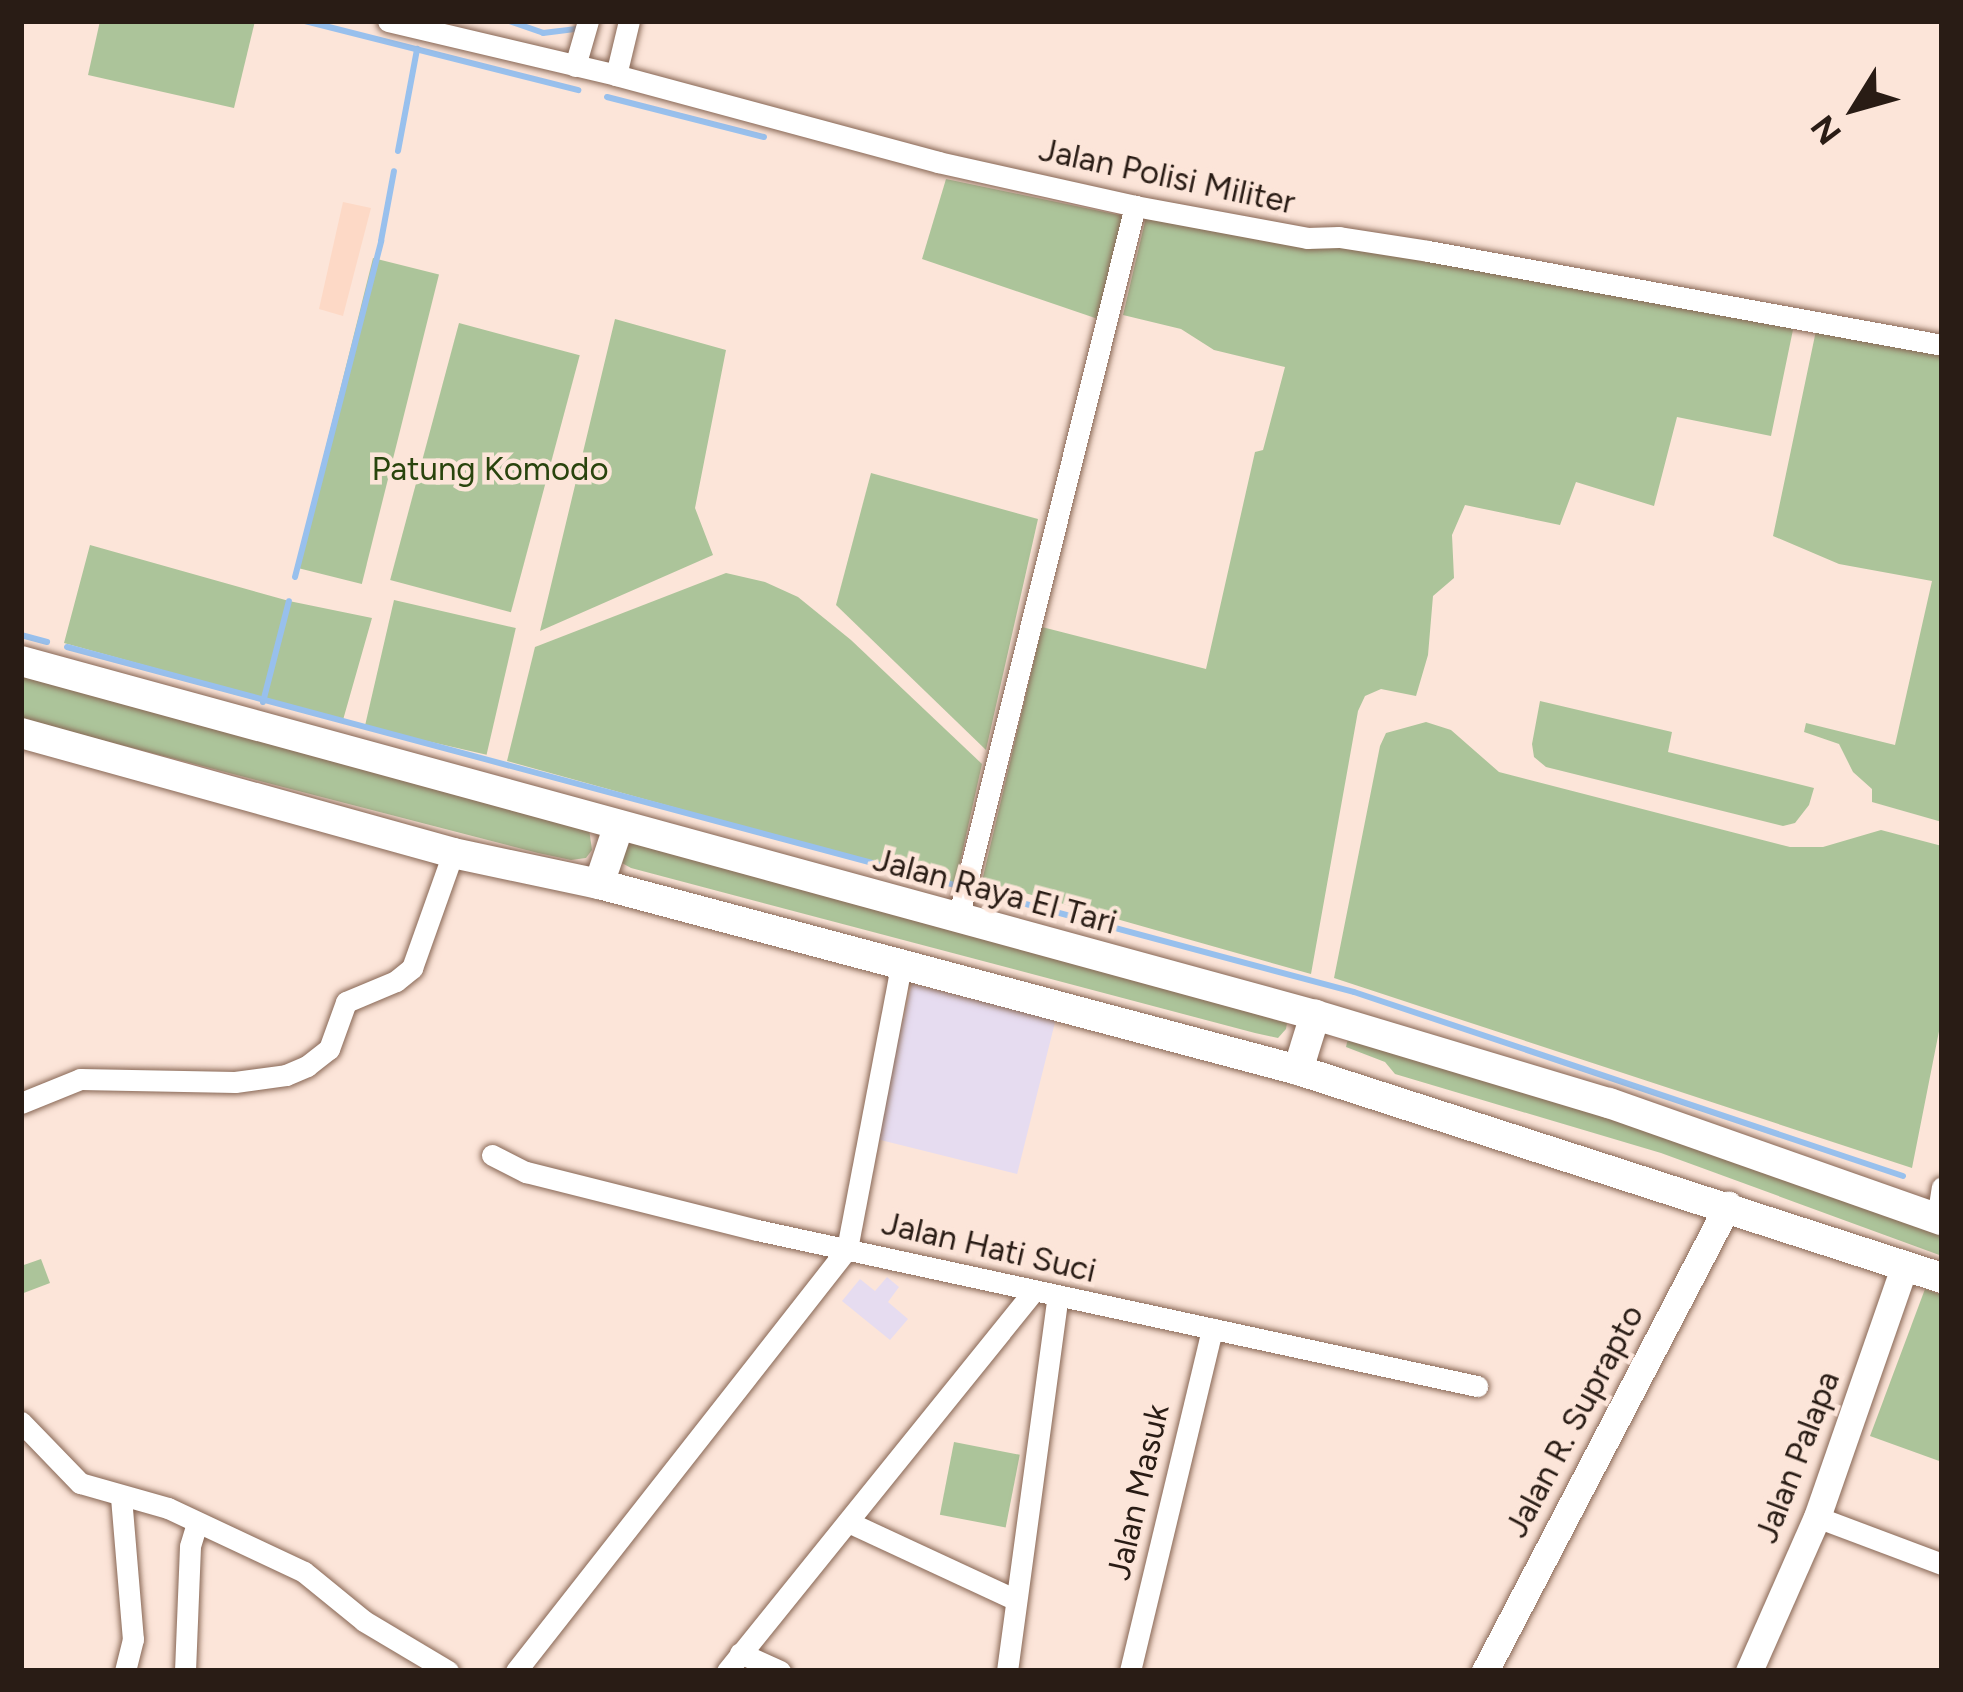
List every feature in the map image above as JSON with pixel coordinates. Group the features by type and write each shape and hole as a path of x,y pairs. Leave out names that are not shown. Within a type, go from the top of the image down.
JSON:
{"main road":[{"name":"Jalan Raya El Tari","path":"21,661 618,828 963,901 1609,1103 1940,1219"},
{"path":"21,733 453,853 598,884 1298,1070 1728,1205 1942,1278"},
{"path":"598,884 618,828"},
{"path":"1298,1070 1316,1015"}],"street":[{"name":"Jalan Polisi Militer","path":"388,21 616,75 863,143 1135,206 1307,238 1339,237 1428,251 1942,345"},
{"path":"575,66 587,21"},
{"path":"616,75 629,21"},
{"path":"963,901 1135,206"},
{"path":"21,1103 80,1078 225,1082 286,1075 308,1066 329,1049 346,1002 396,981 412,968 453,853"},
{"path":"516,1671 847,1249 902,966"},
{"name":"Jalan Hati Suci","path":"492,1155 526,1172 847,1249 1477,1386"},
{"path":"1940,1219 1942,1187"},
{"name":"Jalan R. Suprapto","path":"1485,1671 1728,1205"},
{"name":"Jalan Palapa","path":"1749,1671 1816,1517 1905,1264"},
{"path":"780,1671 733,1662 1033,1292"},
{"path":"1007,1671 1058,1296"},
{"name":"Jalan Masuk","path":"1130,1671 1212,1329"},
{"path":"21,1422 80,1483 167,1508 304,1573 364,1621 448,1671"},
{"path":"121,1497 133,1639 125,1671"},
{"path":"1816,1517 1942,1564"},
{"path":"848,1522 1016,1600"},
{"path":"184,1671 190,1546 197,1523"}],"shaded area":[{"path":"343,202 371,208 343,316 319,309"},
{"path":"912,984 1056,1020 1017,1174 874,1138"},
{"path":"887,1277 899,1287 888,1302 908,1319 890,1340 842,1301 860,1279 875,1291"}],"green space":[{"path":"100,21 255,21 234,108 88,75"},
{"path":"946,179 1124,216 1098,319 922,259"},
{"path":"1147,213 1795,320 1771,436 1677,417 1654,506 1576,482 1560,525 1465,505 1452,535 1454,578 1433,596 1428,655 1416,696 1381,689 1365,696 1358,711 1311,974 982,881 1042,627 1206,669 1255,452 1263,450 1285,367 1214,350 1181,329 1123,315"},
{"path":"373,258 439,274 362,584 296,568"},
{"path":"615,319 726,350 695,508 713,555 540,631"},
{"path":"1818,321 1942,345 1942,822 1872,802 1872,789 1853,772 1839,744 1804,732 1806,723 1895,745 1932,581 1839,564 1773,536"},
{"name":"Patung Komodo","path":"459,323 580,355 511,612 390,580"},
{"path":"871,473 1038,519 986,750 836,605"},
{"path":"90,545 289,601 372,618 343,720 64,643"},
{"path":"726,573 765,582 798,597 851,640 982,764 955,885 507,761 535,647"},
{"path":"394,600 516,628 487,755 365,727"},
{"path":"21,668 589,829 592,850 586,858 571,860 538,853 21,719"},
{"path":"1540,701 1672,732 1668,752 1814,788 1809,805 1795,823 1783,826 1546,767 1534,757 1532,744"},
{"path":"1426,722 1451,730 1499,772 1790,847 1823,847 1881,830 1942,846 1942,1016 1912,1168 1334,978 1380,746 1386,733"},
{"path":"630,836 1287,1023 1286,1029 1278,1038 1255,1033 631,868 622,863"},
{"path":"1349,1034 1942,1226 1942,1256 1661,1153 1395,1074 1385,1062 1346,1047"},
{"path":"41,1259 50,1283 21,1294 21,1266"},
{"path":"1925,1289 1942,1295 1942,1462 1870,1436"},
{"path":"954,1442 1020,1455 1006,1527 940,1515"}],"waterway":[{"path":"305,21 578,90"},
{"path":"509,21 543,33 577,29"},
{"path":"398,151 417,49"},
{"path":"607,97 764,137"},
{"path":"295,577 381,241 394,171"},
{"path":"263,702 289,601"},
{"path":"21,635 47,642"},
{"path":"67,647 1354,992 1903,1176"}]}
